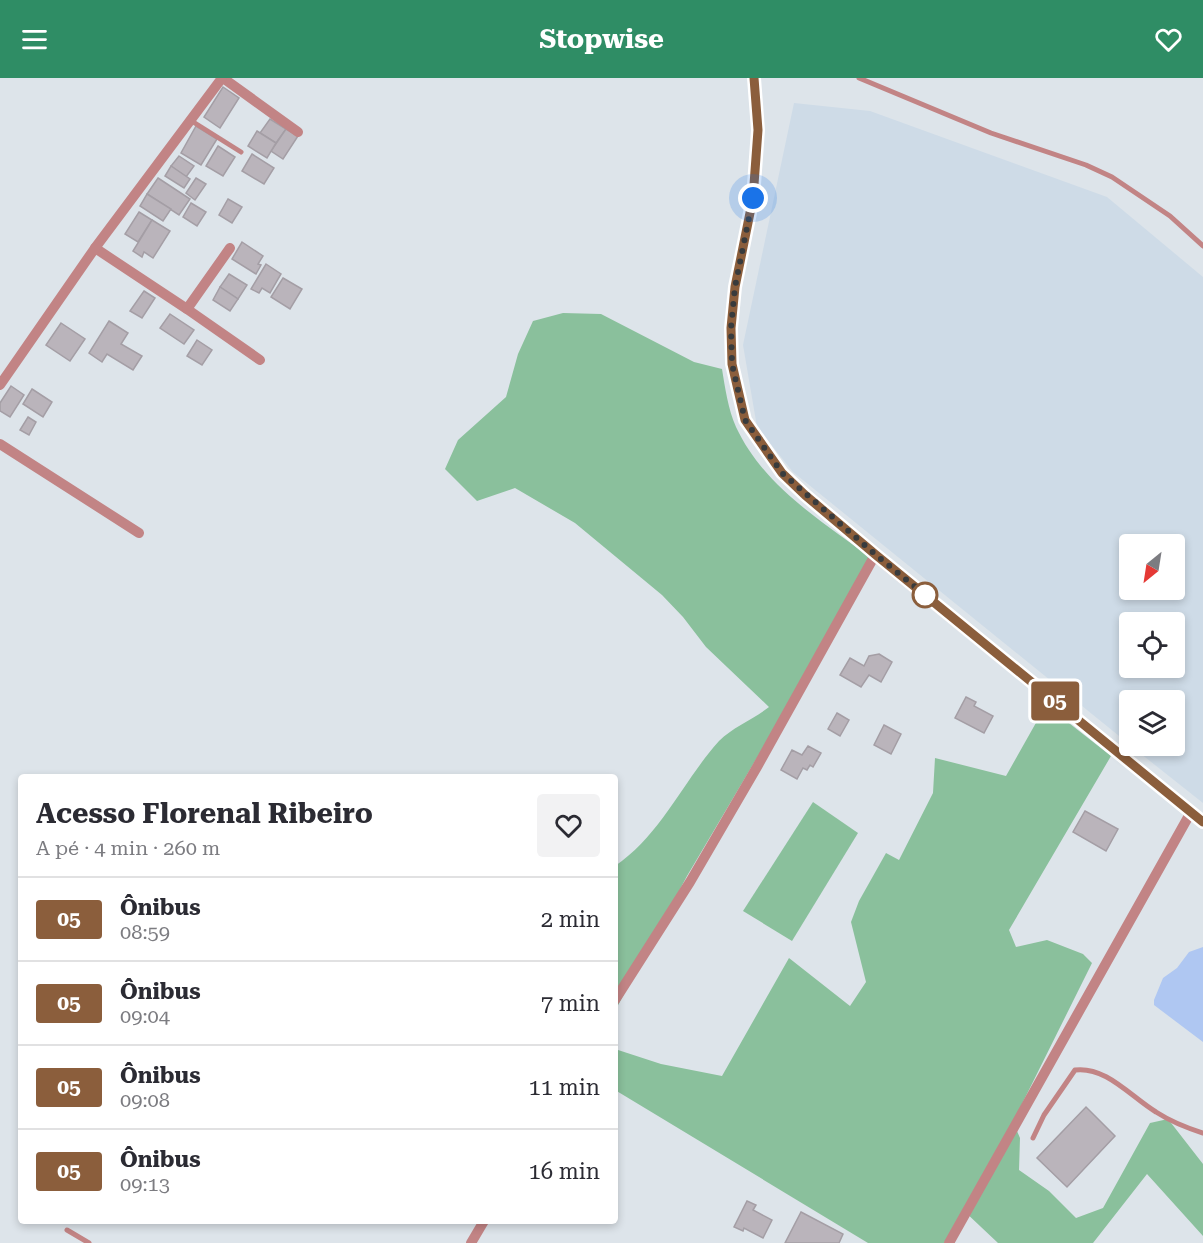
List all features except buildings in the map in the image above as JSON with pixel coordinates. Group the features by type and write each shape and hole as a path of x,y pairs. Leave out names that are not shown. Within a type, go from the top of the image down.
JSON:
{"street":[{"path":"0,385 95,248 222,78 298,132"},
{"path":"754,78 758,130 753,198 735,287 731,328 732,364 745,420 782,473 876,555 1203,822"},
{"path":"95,248 260,360"},
{"path":"187,309 230,248"},
{"path":"0,444 139,533"},
{"path":"618,995 690,882 758,767 876,555"},
{"path":"949,1243 1191,812"},
{"path":"471,1243 482,1224"}],"lane":[{"path":"859,78 991,133 1086,165 1112,177 1170,216 1203,246"},
{"path":"190,120 241,152"},
{"path":"1033,1138 1044,1115 1075,1070 1083,1069 1095,1071 1156,1112 1203,1133"},
{"path":"67,1230 89,1243"}],"shaded area":[{"path":"794,103 870,111 1107,197 1203,277 1203,803 1144,756 1185,756 1185,690 1119,690 1119,736 793,472 757,427 743,345"}],"green space":[{"path":"563,313 601,314 694,362 722,369 736,427 762,468 796,502 874,560 687,876 618,1005 618,864 646,839 719,741 769,707 706,647 683,617 662,595 575,523 515,488 477,501 445,469 458,440 506,397 518,354 533,321"},
{"path":"1046,705 1111,756 1009,930 1016,947 1047,940 1083,954 1092,963 1013,1122 1020,1138 1019,1170 1049,1191 1076,1218 1103,1208 1150,1123 1168,1119 1203,1164 1203,1236 1147,1174 1093,1243 998,1243 963,1210 944,1243 868,1243 618,1092 618,1050 661,1064 722,1076 789,958 850,1006 866,982 851,922 859,901 886,853 899,860 933,793 935,758 1006,776"},
{"path":"813,802 858,833 792,941 743,911"}],"water":[{"path":"1203,947 1203,1042 1154,1005 1154,1000 1163,978 1177,968 1189,952"}],"bus line":[{"name":"05","path":"754,78 758,130 753,198 735,287 731,328 732,364 745,420 782,473 805,495 1203,822"}],"route":[{"path":"753,198 735,287 731,328 732,364 745,420 782,473 805,495 925,595"}]}
